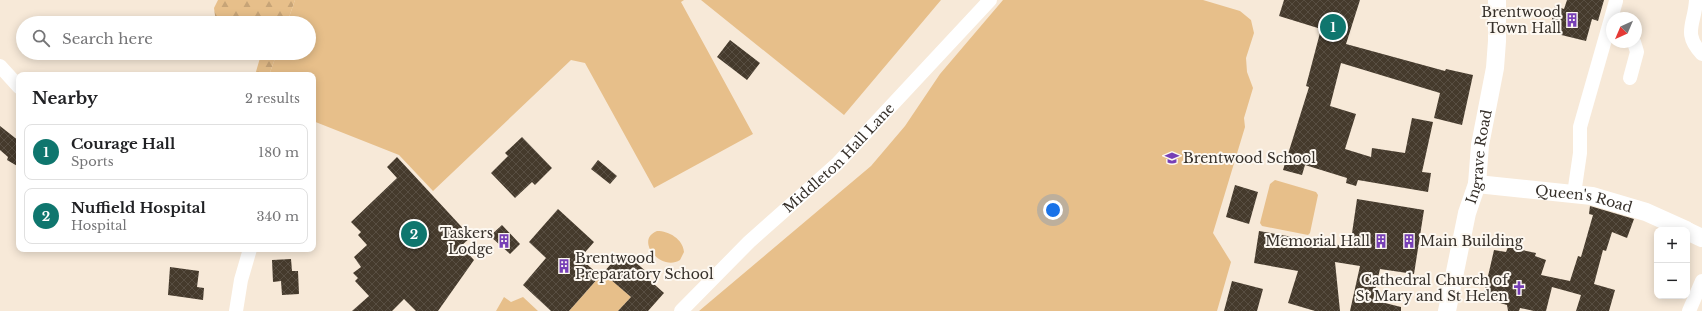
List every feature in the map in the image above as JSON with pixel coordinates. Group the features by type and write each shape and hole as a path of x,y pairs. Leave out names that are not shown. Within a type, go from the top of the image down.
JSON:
{"main road":[{"name":"Ingrave Road","path":"1447,311 1467,213 1477,184 1480,145 1495,68 1497,41 1497,0"},
{"name":"Queen's Road","path":"1477,184 1537,192 1574,194 1604,199 1636,208 1680,227"},
{"name":"Queen's Road","path":"1690,232 1702,238"}],"street":[{"name":"Middleton Hall Lane","path":"681,311 749,242 837,164 990,0"},
{"path":"1696,0 1696,9 1690,30 1691,40 1702,54"},
{"path":"1614,12 1616,1"},
{"path":"1574,194 1580,153 1580,127 1606,42"},
{"path":"1630,78 1637,52 1636,48"},
{"path":"0,66 16,84"},
{"path":"236,311 241,280 249,252"},
{"path":"1689,311 1702,281"}],"green space":[{"path":"218,0 295,0 289,16 215,16 214,8"},
{"path":"295,0 684,0 681,2 753,134 654,188 585,63 571,60 433,191 399,155 316,122 316,72 270,72 274,60 316,60 316,16 289,16"},
{"path":"701,0 941,0 844,115"},
{"name":"Brentwood School","path":"1003,0 1203,0 1240,11 1251,20 1254,33 1246,58 1247,72 1253,88 1244,118 1245,127 1213,233 1231,262 1217,311 699,311 871,166 905,126 940,74"},
{"path":"259,60 274,60 270,72 256,72"},
{"path":"1275,180 1316,192 1318,195 1310,233 1308,235 1262,226 1260,223 1270,184"},
{"path":"657,231 671,234 681,243 684,252 680,260 673,263 665,262 653,253 649,247 648,241 651,235"},
{"path":"603,273 631,297 618,311 569,311"},
{"path":"504,297 511,302 523,297 538,311 496,311"}],"building":[{"path":"1284,0 1360,0 1346,44 1445,71 1446,69 1473,75 1462,125 1434,118 1440,93 1341,63 1330,106 1356,114 1345,149 1371,157 1372,148 1405,153 1412,118 1433,122 1422,172 1431,173 1428,192 1358,180 1356,186 1346,183 1347,178 1305,165 1302,175 1283,170 1309,87 1306,86 1321,29 1279,16"},
{"name":"Brentwood Town Hall","path":"1567,0 1604,0 1598,21 1592,19 1586,41 1549,32 1555,6 1564,9"},
{"path":"730,40 760,63 747,80 717,57"},
{"path":"0,126 16,139 16,165 7,160 8,157 0,150"},
{"path":"522,137 552,168 535,185 532,182 515,198 491,173 508,156 505,153"},
{"path":"397,157 471,237 461,246 474,260 438,311 416,311 404,299 392,311 352,311 369,296 355,281 358,278 353,273 361,267 354,257 367,245 358,235 361,232 351,222 397,178 387,167"},
{"path":"598,160 617,176 610,184 591,169"},
{"path":"1235,185 1258,192 1249,224 1226,217"},
{"path":"1357,199 1424,210 1414,274 1380,269 1373,300 1401,307 1401,311 1350,311 1360,266 1335,262 1340,311 1315,311 1288,303 1298,271 1254,263 1259,231 1350,247"},
{"path":"1590,206 1634,219 1627,238 1612,232 1606,251 1603,250 1594,284 1615,290 1609,311 1576,311 1581,295 1552,287 1546,311 1534,311 1520,308 1519,311 1508,311 1507,305 1483,298 1494,250 1506,252 1508,247 1536,253 1535,256 1546,260 1541,275 1570,281 1578,256 1581,257 1593,215 1589,214"},
{"name":"Brentwood Preparatory School","path":"558,209 594,242 580,258 600,276 569,311 551,311 523,285 546,258 529,242"},
{"name":"Taskers Lodge","path":"502,225 520,244 510,254 490,236"},
{"path":"626,254 649,274 646,277 664,293 648,311 618,311 631,297 603,273 618,256"},
{"path":"291,259 292,271 298,271 299,294 282,295 281,281 273,282 272,260"},
{"path":"170,267 199,271 197,287 204,288 203,300 168,295"},
{"path":"1232,281 1263,289 1257,311 1224,311"}],"place":[{"name":"Brentwood Town Hall","path":"1572,20"},
{"name":"Courage Hall","path":"1333,27"},
{"name":"Brentwood School","path":"1172,158"},
{"name":"Nuffield Hospital","path":"414,234"},
{"name":"Taskers Lodge","path":"504,241"},
{"name":"Memorial Hall","path":"1381,241"},
{"name":"Main Building","path":"1409,241"},
{"name":"Brentwood Preparatory School","path":"564,266"},
{"name":"Cathedral Church of St Mary and St Helen","path":"1519,288"}]}
